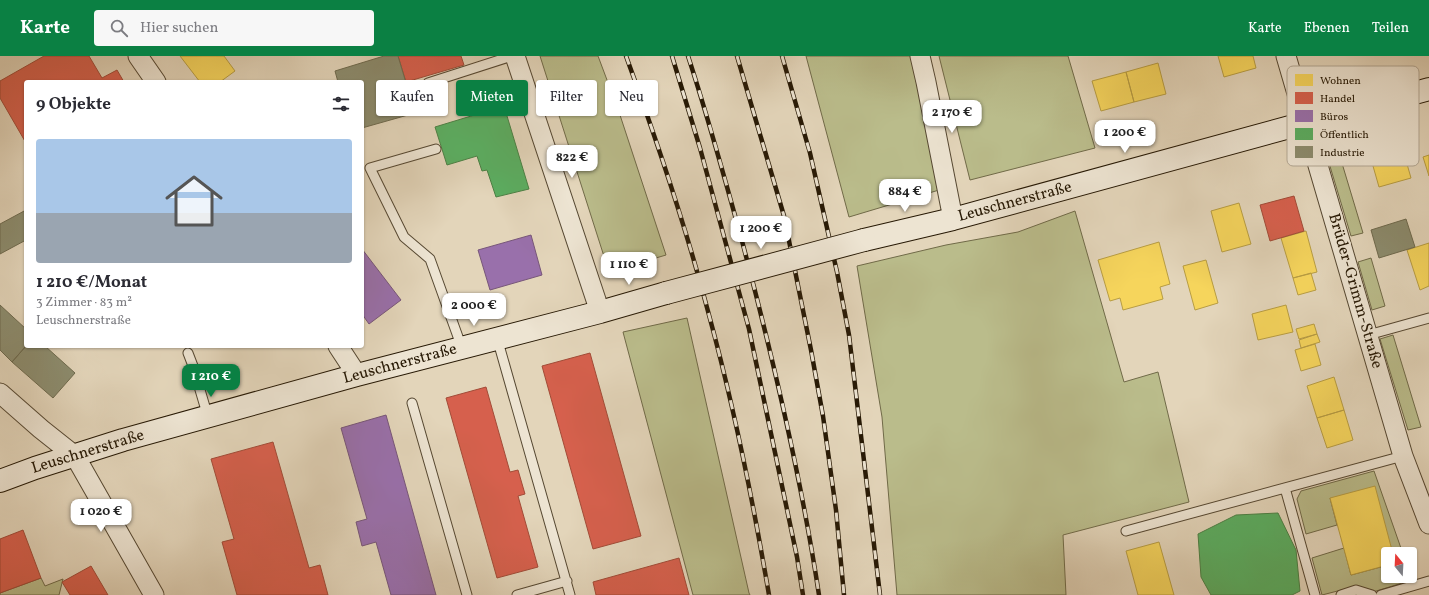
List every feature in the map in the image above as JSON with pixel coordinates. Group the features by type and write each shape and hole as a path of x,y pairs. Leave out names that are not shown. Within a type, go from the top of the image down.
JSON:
{"main road":[{"name":"Leuschnerstraße","path":"1419,92 1429,89"},
{"name":"Leuschnerstraße","path":"0,481 35,468 123,440 357,375 600,312 864,240 953,218 1287,127"}],"street":[{"path":"138,56 155,80"},
{"path":"513,56 600,312"},
{"path":"920,56 953,218"},
{"name":"Brüder-Grimm-Straße","path":"1286,56 1289,66"},
{"name":"Brüder-Grimm-Straße","path":"1319,166 1403,456 1429,524"},
{"path":"339,348 357,375"},
{"path":"0,393 75,456 154,595"}],"lane":[{"path":"437,80 513,56"},
{"path":"436,150 366,166 404,237 430,259 462,348"},
{"path":"1368,335 1429,318"},
{"path":"497,338 570,595"},
{"path":"188,352 208,417"},
{"path":"412,403 467,595"},
{"path":"1126,530 1403,456"},
{"path":"1285,488 1315,595"},
{"path":"517,595 567,581"},
{"path":"1382,595 1429,581"},
{"path":"1341,595 1356,590 1372,595"}],"green space":[{"path":"540,56 598,56 607,80 605,80 605,116 620,116 666,255 609,272 559,116 597,116 597,80 548,80"},
{"path":"806,56 912,56 939,190 849,217"},
{"path":"939,56 1068,56 1095,148 970,180"},
{"path":"1330,166 1343,166 1363,233 1351,236"},
{"path":"1075,211 1124,382 1158,372 1189,502 1063,535 1066,595 897,595 882,417 857,266 946,245 1018,232"},
{"path":"1371,258 1385,306 1372,310 1358,262"},
{"path":"687,318 750,595 693,595 623,332"},
{"path":"1393,335 1421,427 1408,430 1380,339"},
{"path":"1374,471 1401,547 1385,547 1330,498 1337,525 1306,534 1297,499 1301,491"},
{"path":"1344,548 1351,575 1381,567 1381,583 1402,583 1373,592 1357,586 1322,595 1312,558"},
{"path":"41,578 45,586 63,579 59,595 0,595 0,593"}],"building: Wohnen":[{"path":"180,56 224,56 235,71 223,80 198,80"},
{"path":"1218,56 1253,56 1256,68 1224,77"},
{"path":"1158,63 1166,94 1134,102 1126,72"},
{"path":"1126,72 1134,102 1101,111 1092,81"},
{"path":"1429,155 1429,176 1423,157"},
{"path":"1373,166 1408,166 1411,178 1379,187"},
{"path":"1239,203 1251,244 1222,252 1211,211"},
{"path":"1306,231 1317,272 1293,278 1281,238"},
{"path":"1159,242 1170,284 1160,287 1163,299 1123,310 1120,298 1110,301 1098,260"},
{"path":"1429,243 1429,286 1420,290 1407,250"},
{"path":"1206,260 1218,303 1195,310 1183,266"},
{"path":"1311,273 1316,290 1298,295 1293,278"},
{"path":"1286,305 1293,332 1258,340 1252,314"},
{"path":"1314,324 1317,334 1299,339 1296,329"},
{"path":"1317,334 1320,342 1301,348 1299,340"},
{"path":"1315,344 1321,365 1301,371 1295,350"},
{"path":"1334,377 1344,410 1317,418 1307,386"},
{"path":"1344,410 1353,440 1327,448 1317,418"},
{"path":"1375,486 1391,547 1381,547 1381,567 1351,575 1330,498"},
{"path":"1159,542 1174,595 1138,595 1126,551"}],"building: Handel":[{"path":"44,56 89,56 102,78 117,70 123,80 24,80 24,140 0,98 0,81"},
{"path":"398,56 461,56 464,65 413,80 405,80"},
{"path":"1294,196 1304,231 1270,241 1260,205"},
{"path":"590,353 641,536 593,549 542,366"},
{"path":"486,387 510,472 518,470 525,494 518,496 538,567 497,578 446,398"},
{"path":"273,442 309,568 320,565 328,595 237,595 222,542 234,539 211,459"},
{"path":"23,530 41,578 0,593 0,539"},
{"path":"679,558 689,595 596,595 593,582"},
{"path":"91,566 108,595 70,595 62,582"}],"building: Büros":[{"path":"531,235 542,275 490,290 478,250"},
{"path":"364,252 401,300 369,324 364,317"},
{"path":"386,415 436,595 391,595 376,542 362,546 356,522 367,519 341,428"}],"building: Öffentlich":[{"path":"471,116 507,116 529,189 496,197 487,170 482,171 477,156 447,165 435,127"},
{"path":"1278,513 1296,550 1300,591 1292,595 1211,595 1201,577 1198,534 1236,515"}],"building: Industrie":[{"path":"384,56 398,56 405,80 376,80 376,116 404,116 364,127 364,80 337,80 335,71"},
{"path":"24,211 24,241 0,254 0,224"},
{"path":"1406,219 1415,247 1379,258 1371,230"},
{"path":"0,305 24,327 24,348 12,362 0,350"},
{"path":"24,348 47,348 75,373 53,398 12,362"}],"railway":[{"path":"626,56 649,120 691,249 709,315 727,384 769,595"},
{"path":"672,56 700,148 749,329 797,557 803,595"},
{"path":"688,56 723,171 765,329 804,506 819,595"},
{"path":"737,56 784,216 811,350 823,416 836,510 844,595"},
{"path":"782,56 810,153 837,272 849,335 880,595"}]}
